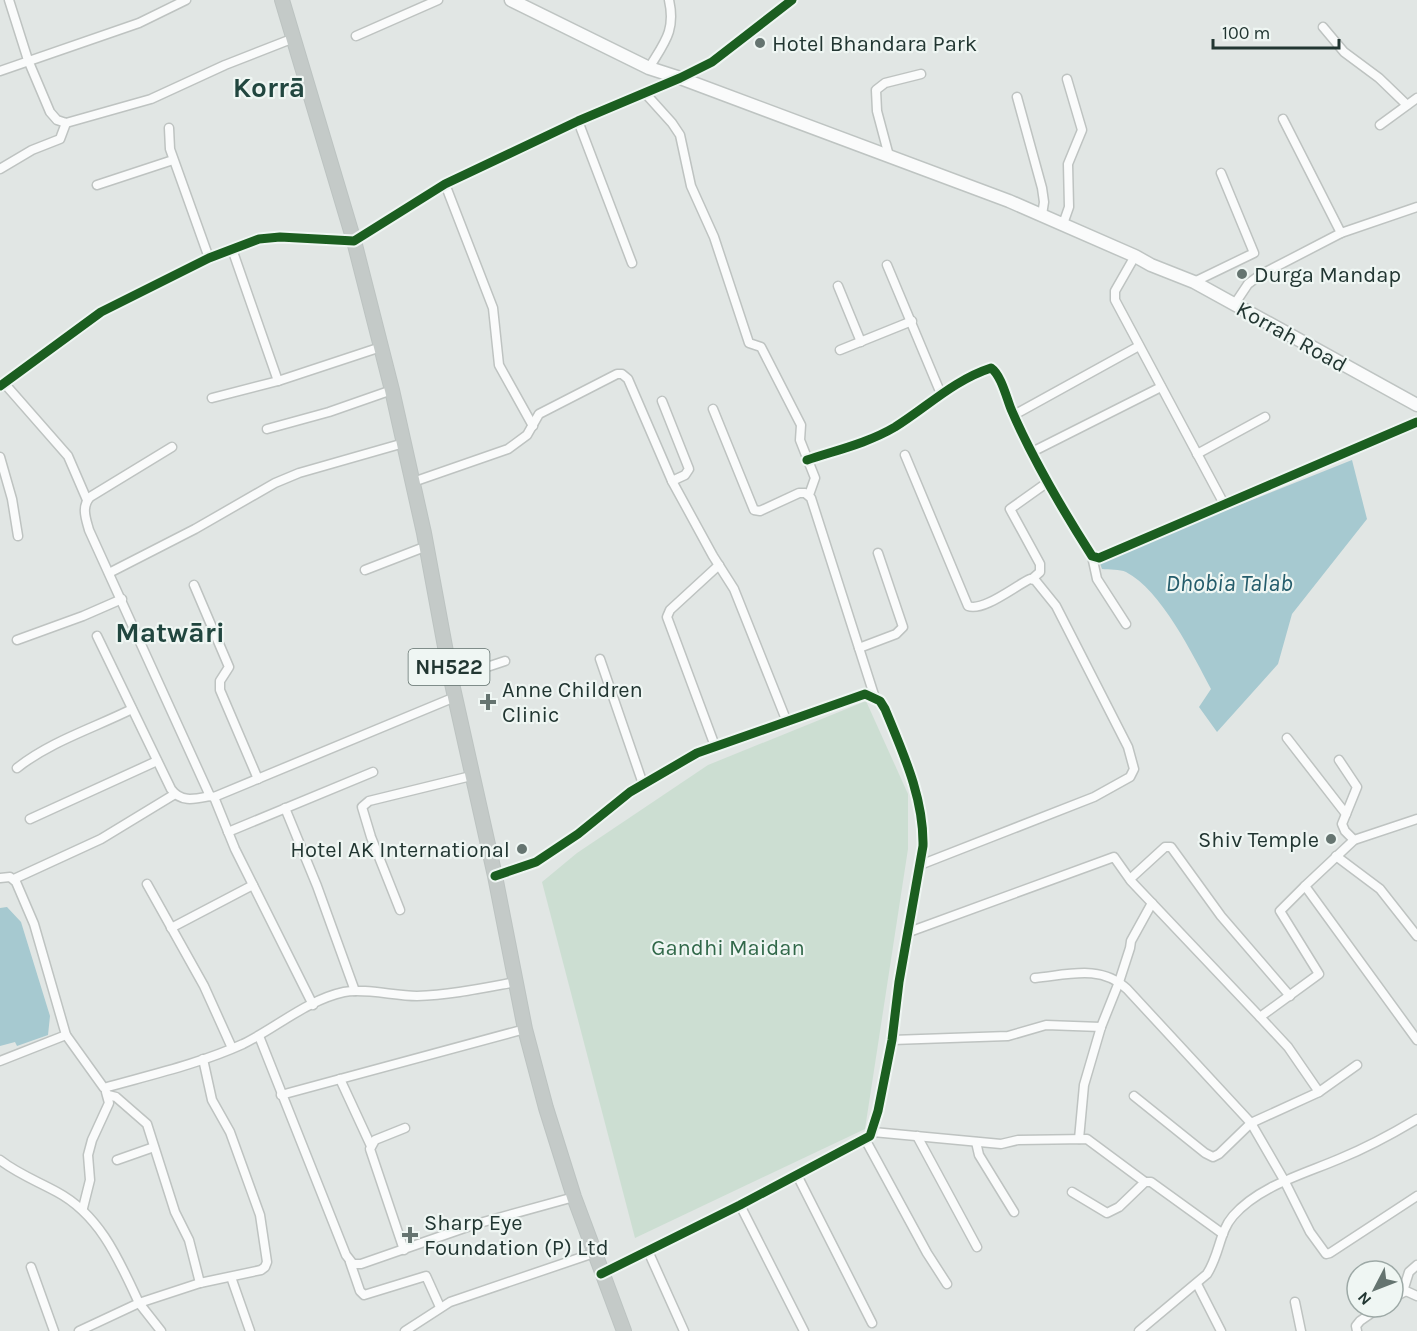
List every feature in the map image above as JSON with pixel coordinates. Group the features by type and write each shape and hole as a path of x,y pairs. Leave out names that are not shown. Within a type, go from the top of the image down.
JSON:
{"highway":[{"name":"NH522","path":"282,0 354,241 405,442 451,679 495,876 525,1029 546,1108 574,1197 624,1331"}],"main road":[{"name":"Korrah Road","path":"511,0 649,68 1009,201 1194,282 1417,405"}],"street":[{"path":"9,0 28,60 50,112 57,120 66,123 151,99 225,65 294,38"},
{"path":"0,71 139,22 186,0"},
{"path":"356,36 438,0"},
{"path":"649,68 670,33 672,18 669,0"},
{"path":"313,1005 228,832 89,530 85,518 87,500 68,456 2,385 101,312 208,258 259,239 280,237 354,241 445,184 578,121 680,78 723,54 792,0"},
{"path":"1323,27 1344,52 1379,78 1407,105"},
{"path":"889,156 877,111 876,90 885,83 921,74"},
{"path":"1063,224 1069,207 1068,164 1082,130 1067,79"},
{"path":"645,93 680,135 691,186 714,237 749,343 761,347 800,422 800,440 815,481 809,495 875,698"},
{"path":"1017,97 1042,188 1044,202 1042,215"},
{"path":"1380,125 1417,98"},
{"path":"1283,119 1341,233"},
{"path":"578,121 632,263"},
{"path":"0,169 32,150 60,139 66,123"},
{"path":"169,128 168,141 173,160 208,258"},
{"path":"97,185 173,160"},
{"path":"1194,282 1254,253 1221,174"},
{"path":"445,184 493,308 499,364 533,426"},
{"path":"1234,305 1254,279 1341,233 1417,207"},
{"path":"232,249 278,381"},
{"path":"1135,256 1114,295 1224,504"},
{"path":"886,265 912,321 941,394"},
{"path":"838,286 861,342"},
{"path":"840,350 912,321"},
{"path":"212,398 278,381 381,346"},
{"path":"1014,415 1139,346"},
{"path":"807,460 884,433 941,394 991,368 1048,482 1092,556 1097,579 1126,624"},
{"path":"413,482 508,449 523,439 537,416 543,412 617,374 622,374 628,380 672,481 734,589 787,722"},
{"path":"1032,452 1161,387"},
{"path":"267,429 329,412 392,390"},
{"path":"663,401 690,469 685,475 672,481"},
{"path":"712,409 754,510 760,511 799,493 809,495"},
{"path":"1197,454 1265,417"},
{"path":"1092,556 1101,558 1417,422"},
{"path":"109,573 195,529 275,483 405,442"},
{"path":"87,500 172,447"},
{"path":"905,455 968,607 992,601 1032,579 1040,572 1040,564 1010,509 1048,482"},
{"path":"0,457 12,499 18,537"},
{"path":"365,570 427,546"},
{"path":"859,648 896,634 903,627 878,553"},
{"path":"715,747 667,617 670,610 719,565"},
{"path":"920,865 1094,797 1133,774 1134,769 1128,747 1056,606 1038,583 1032,579"},
{"path":"194,585 229,667 220,681 220,690 258,779"},
{"path":"17,640 97,611 122,599"},
{"path":"97,636 175,795 184,799 212,797 455,697"},
{"path":"600,659 643,784"},
{"path":"451,679 505,661"},
{"path":"495,876 536,862 578,834 630,792 697,753 865,694 880,701 885,709 908,766 919,803 924,825 920,865 899,982 892,1040 873,1132 865,1140 601,1274"},
{"path":"17,768 45,748 132,709"},
{"path":"1287,738 1346,814"},
{"path":"1339,760 1357,787 1342,826 1354,840"},
{"path":"30,819 157,761"},
{"path":"228,832 373,772"},
{"path":"400,910 371,837 362,807 369,801 471,776"},
{"path":"14,879 100,839 175,795"},
{"path":"285,808 317,886 355,991"},
{"path":"1260,1017 1319,974 1280,911 1354,840 1417,819"},
{"path":"1130,879 1166,847 1171,847 1221,916 1290,996"},
{"path":"1336,856 1380,889 1417,936"},
{"path":"909,932 1114,857 1130,879 1288,1047 1319,1092"},
{"path":"0,878 7,876 14,879 34,924 66,1035 106,1092 109,1103 92,1140 88,1155 90,1180 83,1208"},
{"path":"147,884 209,996 232,1048"},
{"path":"171,928 253,885"},
{"path":"1305,886 1413,1029 1417,1040"},
{"path":"1079,1139 1084,1085 1101,1027 1119,982 1131,941 1152,903"},
{"path":"1035,978 1097,972 1119,982 1251,1123 1284,1180 1310,1232 1326,1254 1417,1196"},
{"path":"106,1092 232,1048 259,1036 313,1005 344,992 420,996 516,982"},
{"path":"892,1040 1008,1036 1046,1025 1101,1027"},
{"path":"281,1095 525,1029"},
{"path":"0,1061 66,1035"},
{"path":"259,1036 360,1291 364,1295 426,1276 440,1307"},
{"path":"79,1331 139,1303 200,1283 261,1270 265,1267 267,1262 264,1228 256,1201 230,1132 212,1100 203,1059"},
{"path":"1134,1096 1205,1153 1213,1156 1219,1154 1251,1123 1319,1092 1357,1065"},
{"path":"340,1079 371,1146 371,1154 404,1250"},
{"path":"106,1092 116,1097 147,1124 175,1212 189,1240 200,1283"},
{"path":"1139,1331 1197,1284 1215,1262 1226,1224 1243,1206 1284,1180 1366,1148 1417,1119"},
{"path":"371,1146 379,1138 405,1128"},
{"path":"873,1132 1001,1144 1018,1140 1087,1139 1145,1182 1153,1183 1223,1234"},
{"path":"916,1136 977,1247"},
{"path":"865,1140 927,1253 947,1284"},
{"path":"976,1142 980,1155 1014,1212"},
{"path":"117,1160 154,1147"},
{"path":"0,1160 25,1177 57,1192 83,1208 122,1265 139,1303 162,1331"},
{"path":"797,1175 872,1323"},
{"path":"1072,1192 1107,1213 1119,1207 1145,1182"},
{"path":"350,1262 362,1264 476,1224 574,1197"},
{"path":"740,1205 804,1331"},
{"path":"648,1251 684,1331"},
{"path":"405,1331 440,1307 594,1253"},
{"path":"1405,1285 1409,1272 1417,1265"},
{"path":"31,1267 54,1331"},
{"path":"231,1277 250,1331"},
{"path":"1197,1284 1221,1331"},
{"path":"1295,1302 1302,1331"}],"green space":[{"name":"Gandhi Maidan","path":"866,701 908,794 908,849 865,1129 635,1238 542,882 577,853 708,765"}],"water":[{"name":"Dhobia Talab","path":"1352,460 1367,519 1292,614 1278,664 1217,732 1199,707 1211,689 1164,608 1139,581 1124,571 1102,569 1099,561"},
{"path":"7,907 21,922 50,1016 48,1035 17,1046 15,1042 0,1046 0,908"}],"cycle path":[{"path":"0,386 101,312 209,258 259,239 280,237 354,241 445,184 578,121 712,62 792,0"},
{"path":"807,460 885,433 965,379 991,368 1000,381 1011,409 1048,484 1092,556 1099,558 1417,422"},
{"path":"495,876 536,862 578,834 630,792 697,753 865,694 880,701 885,709 916,793 923,846 899,982 892,1040 878,1111 870,1136 740,1205 601,1274"}],"place":[{"name":"Hotel Bhandara Park","path":"760,43"},
{"name":"Durga Mandap","path":"1242,274"},
{"name":"Anne Children Clinic","path":"488,702"},
{"name":"Shiv Temple","path":"1331,839"},
{"name":"Hotel AK International","path":"522,849"},
{"name":"Sharp Eye Foundation (P) Ltd","path":"410,1235"}],"district":[{"name":"Korrā","path":"269,87"},
{"name":"Matwāri","path":"170,632"}]}
